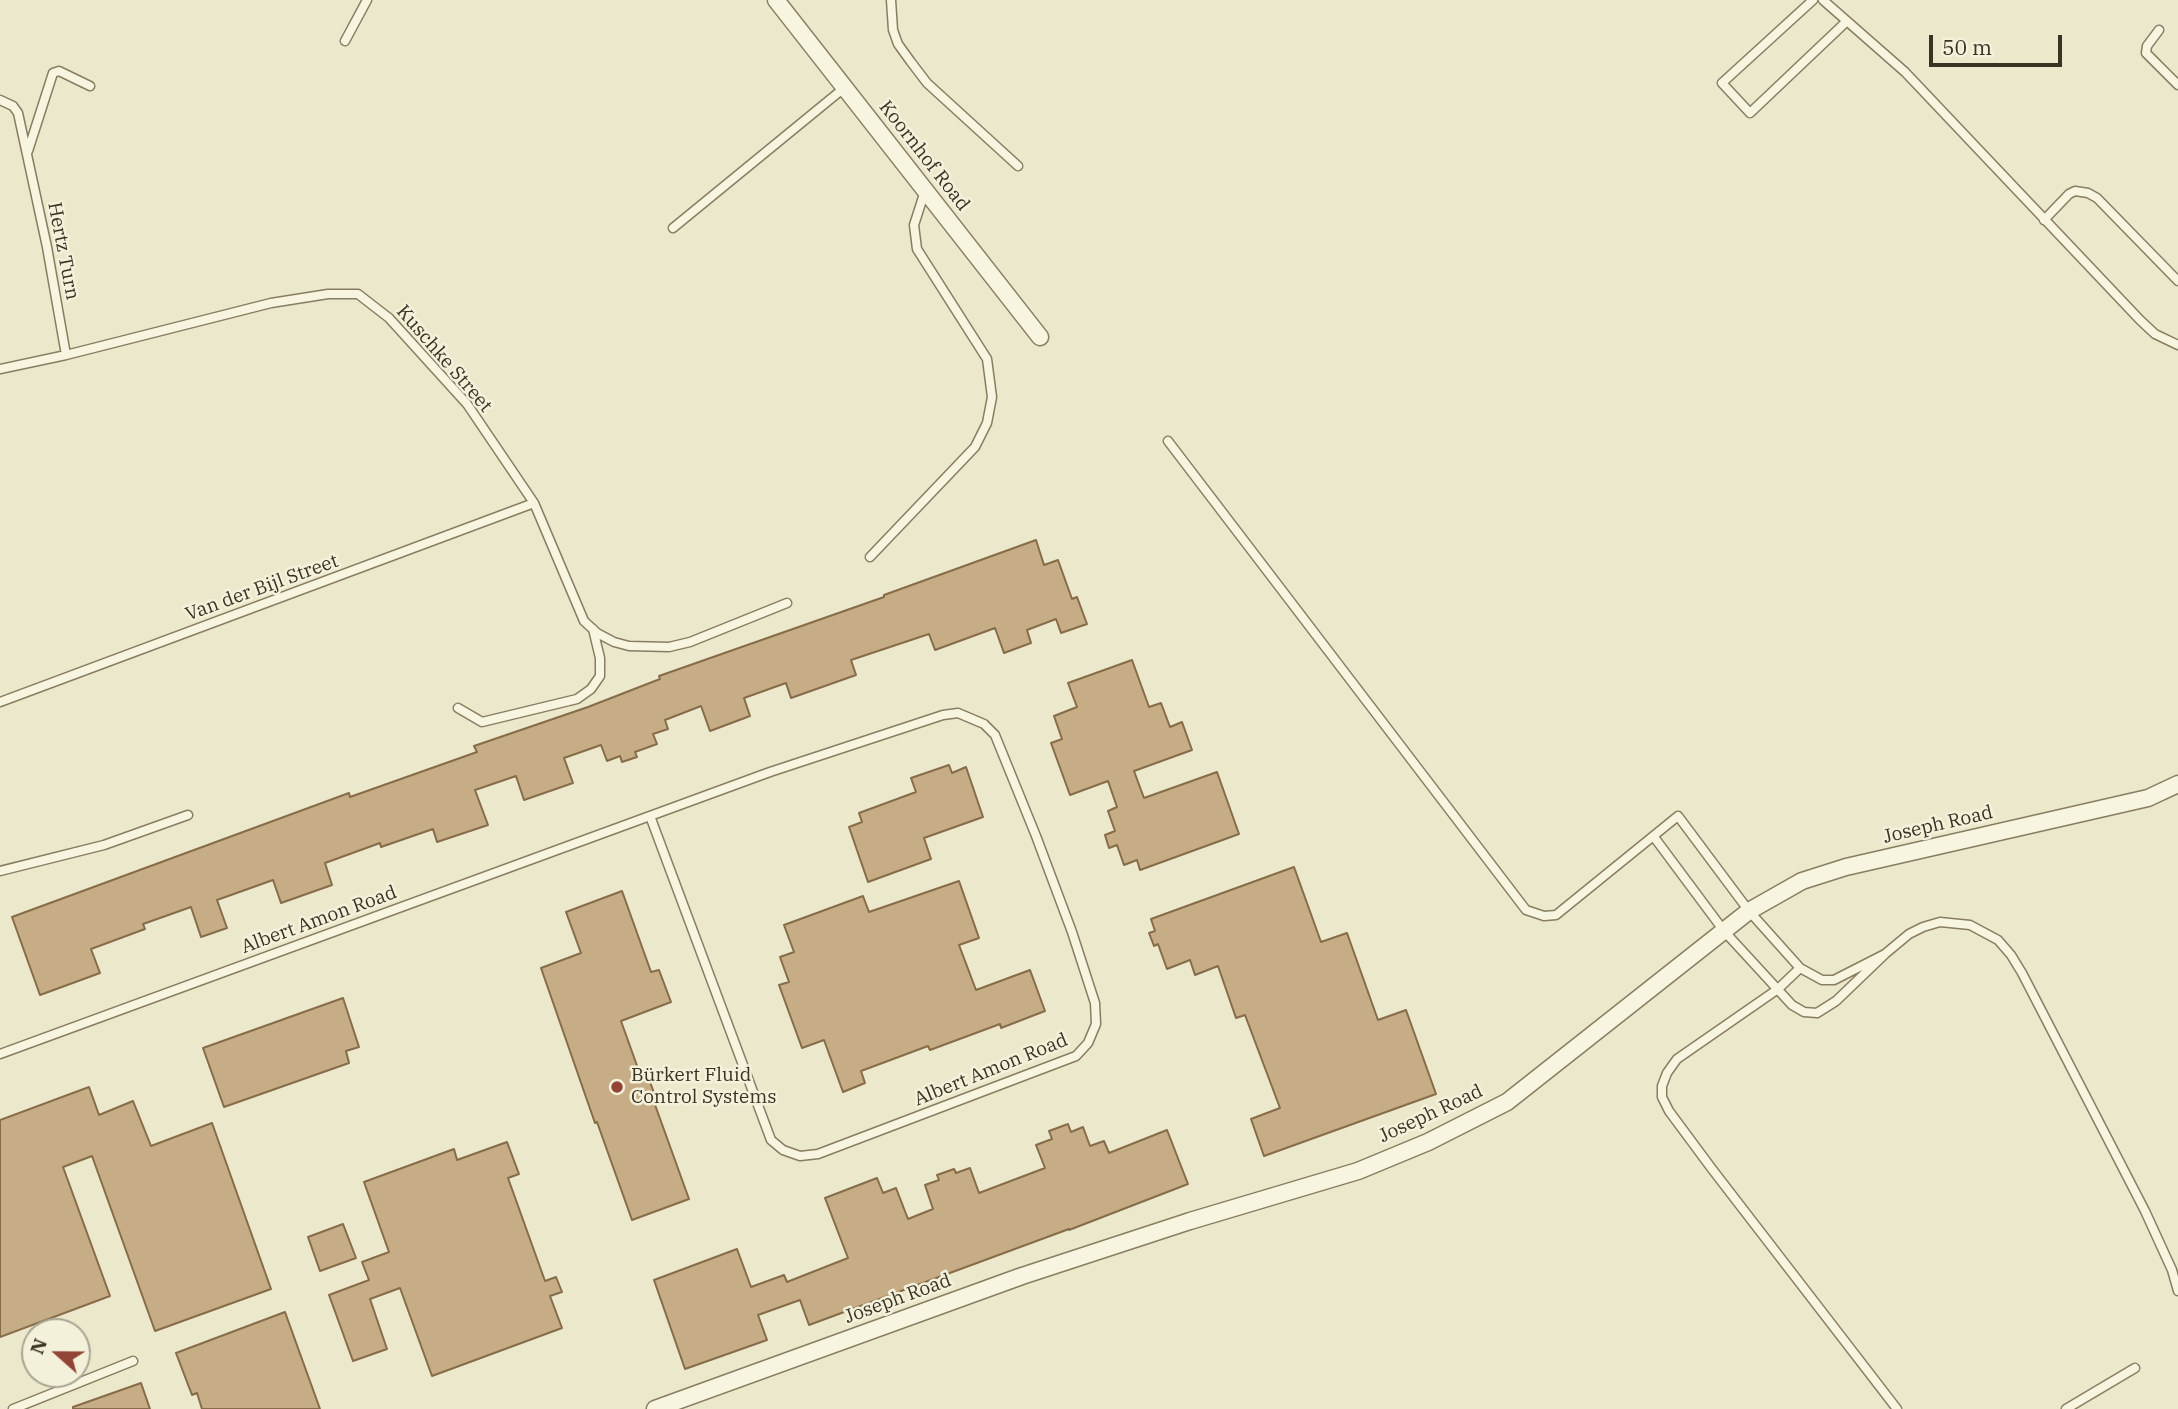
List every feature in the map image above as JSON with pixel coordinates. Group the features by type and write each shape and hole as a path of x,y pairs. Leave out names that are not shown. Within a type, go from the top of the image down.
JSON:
{"street":[{"name":"Koornhof Road","path":"776,0 1040,337"},
{"name":"Joseph Road","path":"655,1409 1021,1276 1357,1171 1428,1142 1507,1101 1749,911 1802,881 1846,867 2148,798 2178,784"}],"lane":[{"path":"345,41 367,0"},
{"path":"891,0 893,30 898,44 927,83 1018,166"},
{"path":"1813,0 1722,83 1750,113 1847,21"},
{"path":"1823,0 1905,72 2140,320 2155,334 2178,345"},
{"path":"2159,30 2147,46 2146,52 2178,85"},
{"path":"27,154 53,73 59,71 90,86"},
{"path":"673,228 844,88"},
{"name":"Hertz Turn","path":"0,100 13,106 18,113 66,355"},
{"path":"870,557 975,447 987,423 992,397 987,359 917,249 914,225 925,191"},
{"path":"2045,220 2069,194 2079,191 2088,193 2097,198 2178,281"},
{"name":"Kuschke Street","path":"0,369 271,303 328,294 358,293 389,318 467,404 534,503 584,621 593,629"},
{"path":"1168,442 1526,910 1544,916 1556,915 1678,816 1749,911 1800,968 1822,980 1834,980 1885,954"},
{"name":"Van der Bijl Street","path":"0,702 534,503"},
{"path":"593,629 614,642 629,646 669,647 690,642 787,603"},
{"path":"458,708 482,722 577,699 592,689 600,676 600,659 593,629"},
{"name":"Albert Amon Road","path":"0,1054 770,772 943,715 958,713 984,724 995,735 1072,932 1095,1003 1096,1024 1088,1043 1076,1056 818,1154 800,1156 783,1150 771,1140 765,1127 650,816"},
{"path":"0,871 104,845 188,816"},
{"path":"1654,837 1724,930 1792,1005 1804,1012 1816,1013 1836,1001 1909,934 1940,922 1970,925 1998,940 2011,955 2145,1211 2172,1270 2178,1292"},
{"path":"1800,968 1778,989 1677,1059 1667,1073 1662,1086 1662,1097 1668,1111 1897,1409"},
{"path":"13,1409 133,1361"},
{"path":"2066,1409 2135,1368"}],"building":[{"path":"1036,540 1044,565 1058,560 1072,599 1077,597 1087,624 1061,633 1056,619 1027,630 1031,643 1004,653 995,628 935,650 929,634 851,660 856,675 791,698 786,683 744,698 750,716 710,731 701,706 665,720 668,729 653,734 657,744 635,752 637,757 622,762 620,756 607,761 601,745 564,758 573,783 524,800 516,776 475,790 488,825 437,842 433,829 381,847 380,843 325,863 332,885 281,903 273,880 217,900 227,928 201,937 191,907 143,924 145,929 91,949 100,973 40,995 12,917 349,793 350,797 477,752 474,746 588,707 660,679 659,676"},
{"path":"1132,660 1149,707 1161,703 1170,727 1182,722 1192,750 1134,771 1144,798 1217,772 1239,834 1140,870 1137,860 1124,865 1117,845 1109,848 1105,835 1115,831 1108,811 1117,807 1108,781 1070,795 1051,743 1062,739 1054,716 1077,707 1068,683"},
{"path":"949,765 952,773 966,767 983,817 924,838 931,859 868,882 849,827 862,822 859,813 916,792 911,778"},
{"path":"1294,867 1321,942 1347,933 1378,1020 1406,1010 1436,1094 1264,1156 1251,1119 1280,1108 1245,1015 1236,1018 1218,966 1195,975 1190,960 1167,969 1158,944 1154,946 1149,933 1155,931 1151,919"},
{"path":"959,881 979,938 959,945 976,990 1030,970 1045,1011 1001,1028 1000,1024 930,1050 928,1046 861,1071 865,1083 843,1092 824,1040 802,1048 779,985 789,982 780,957 794,952 784,925 863,896 869,912"},
{"path":"622,891 651,972 659,970 671,1002 621,1021 640,1074 646,1071 657,1101 654,1102 689,1199 632,1220 541,968 581,953 566,912"},
{"path":"343,998 359,1047 346,1051 349,1063 224,1107 203,1048"},
{"path":"89,1087 99,1115 133,1101 151,1146 212,1123 271,1289 155,1331 92,1156 63,1167 110,1296 51,1318 21,1318 21,1329 0,1337 0,1120"},
{"path":"1068,1124 1071,1132 1083,1127 1090,1146 1104,1141 1109,1153 1167,1130 1188,1184 809,1325 800,1300 758,1315 767,1340 685,1369 654,1280 737,1249 751,1287 784,1275 787,1282 848,1258 825,1198 877,1178 883,1193 896,1188 908,1219 933,1209 925,1185 939,1180 937,1175 954,1169 956,1173 970,1168 979,1193 1045,1168 1036,1145 1052,1139 1049,1131"},
{"path":"507,1142 519,1174 508,1178 545,1281 556,1277 562,1292 550,1296 562,1328 432,1376 400,1288 370,1299 387,1349 353,1361 329,1295 369,1280 362,1262 389,1252 364,1182 454,1149 457,1160"},
{"path":"343,1224 356,1258 320,1271 308,1237"},
{"path":"285,1312 320,1409 202,1409 197,1393 192,1395 176,1353"},
{"path":"141,1383 150,1409 73,1409 73,1407"}],"place":[{"name":"Bürkert Fluid Control Systems","path":"617,1087"}]}
